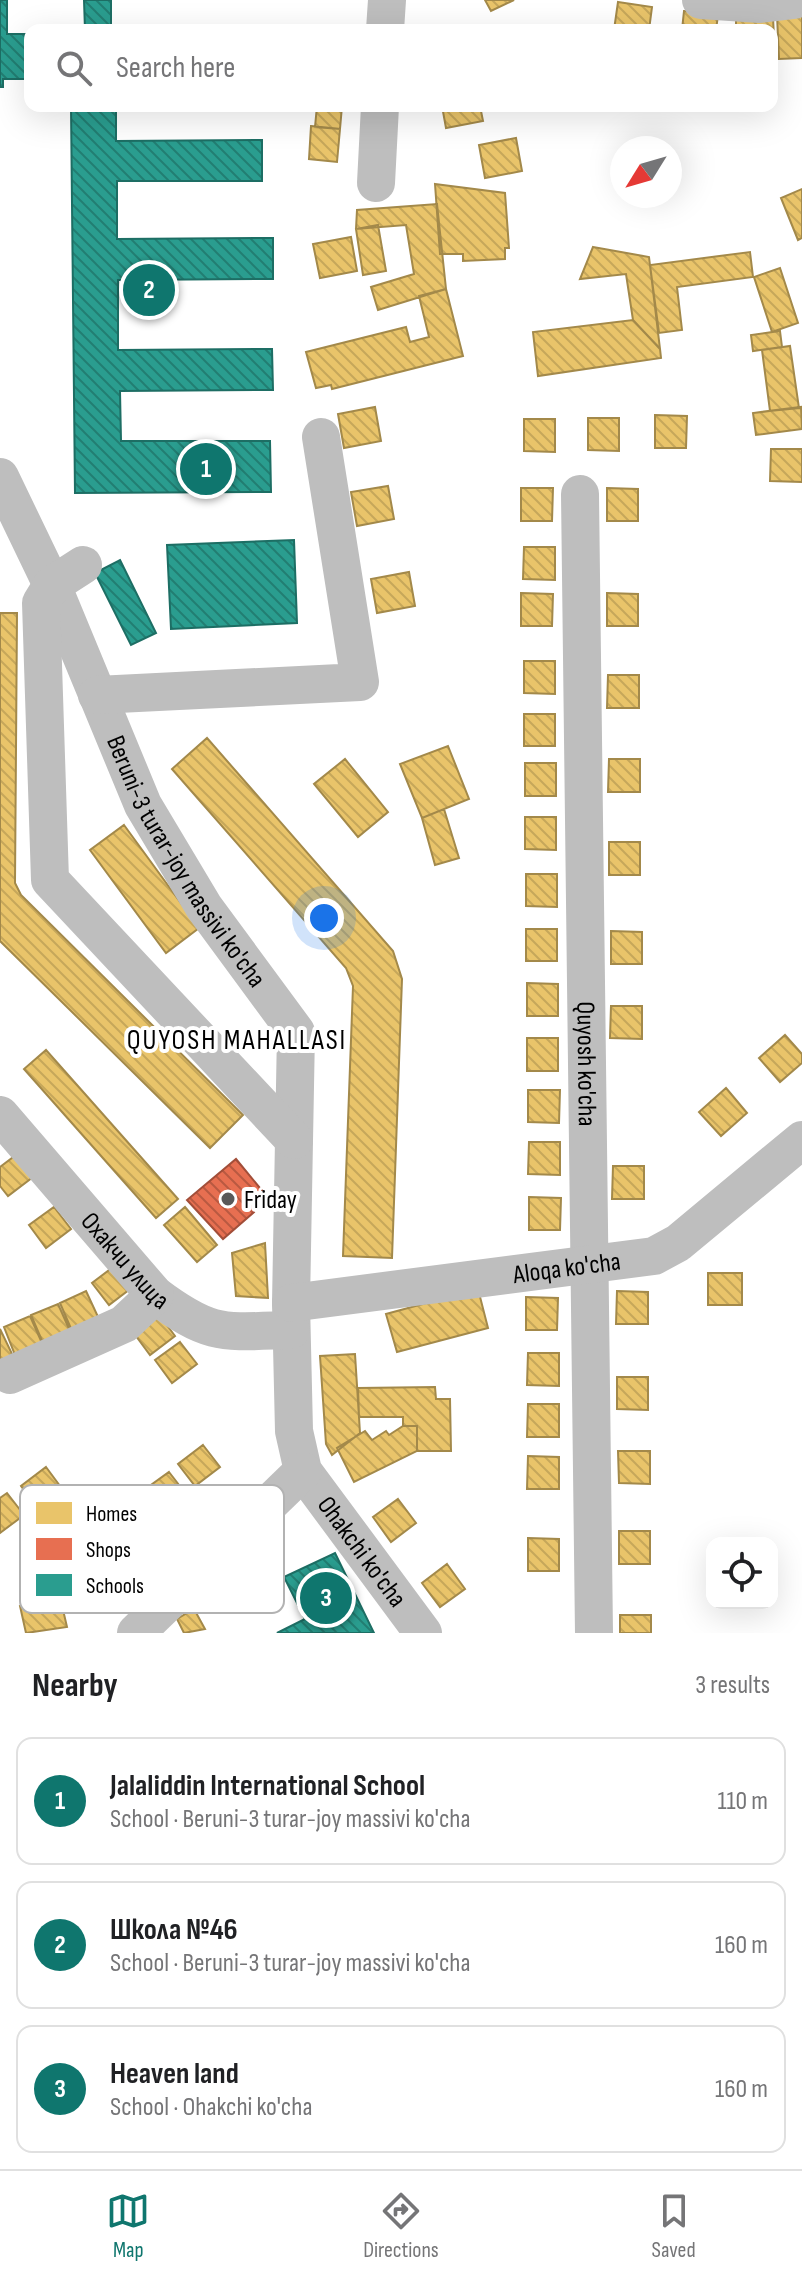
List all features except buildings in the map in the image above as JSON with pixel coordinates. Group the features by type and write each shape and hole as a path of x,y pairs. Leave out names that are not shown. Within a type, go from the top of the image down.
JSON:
{"street":[{"path":"385,24 387,0"},
{"path":"701,0 760,4 794,0"},
{"path":"376,183 380,112"},
{"path":"97,695 360,682 321,437"},
{"name":"Beruni-3 turar-joy massivi ko'cha","path":"0,477 67,575 97,695 143,805 204,907 296,1032 291,1317 294,1431 303,1471"},
{"name":"Quyosh ko'cha","path":"580,494 594,1633"},
{"path":"67,575 41,603 50,880 294,1140"},
{"name":"Охакчи улица","path":"0,1115 155,1295 185,1317 210,1330 291,1317"},
{"name":"Aloqa ko'cha","path":"291,1317 590,1262 654,1256 678,1243 802,1140"},
{"path":"10,1375 124,1324 155,1295"},
{"path":"284,1489 303,1471"},
{"name":"Ohakchi ko'cha","path":"303,1471 423,1633"},
{"path":"136,1633 157,1613"}],"place":[{"name":"Школа №46","path":"149,290"},
{"name":"Jalaliddin International School","path":"206,469"},
{"name":"Friday","path":"228,1199"},
{"name":"Heaven land","path":"326,1598"}],"district":[{"name":"QUYOSH MAHALLASI","path":"237,1039"}]}
